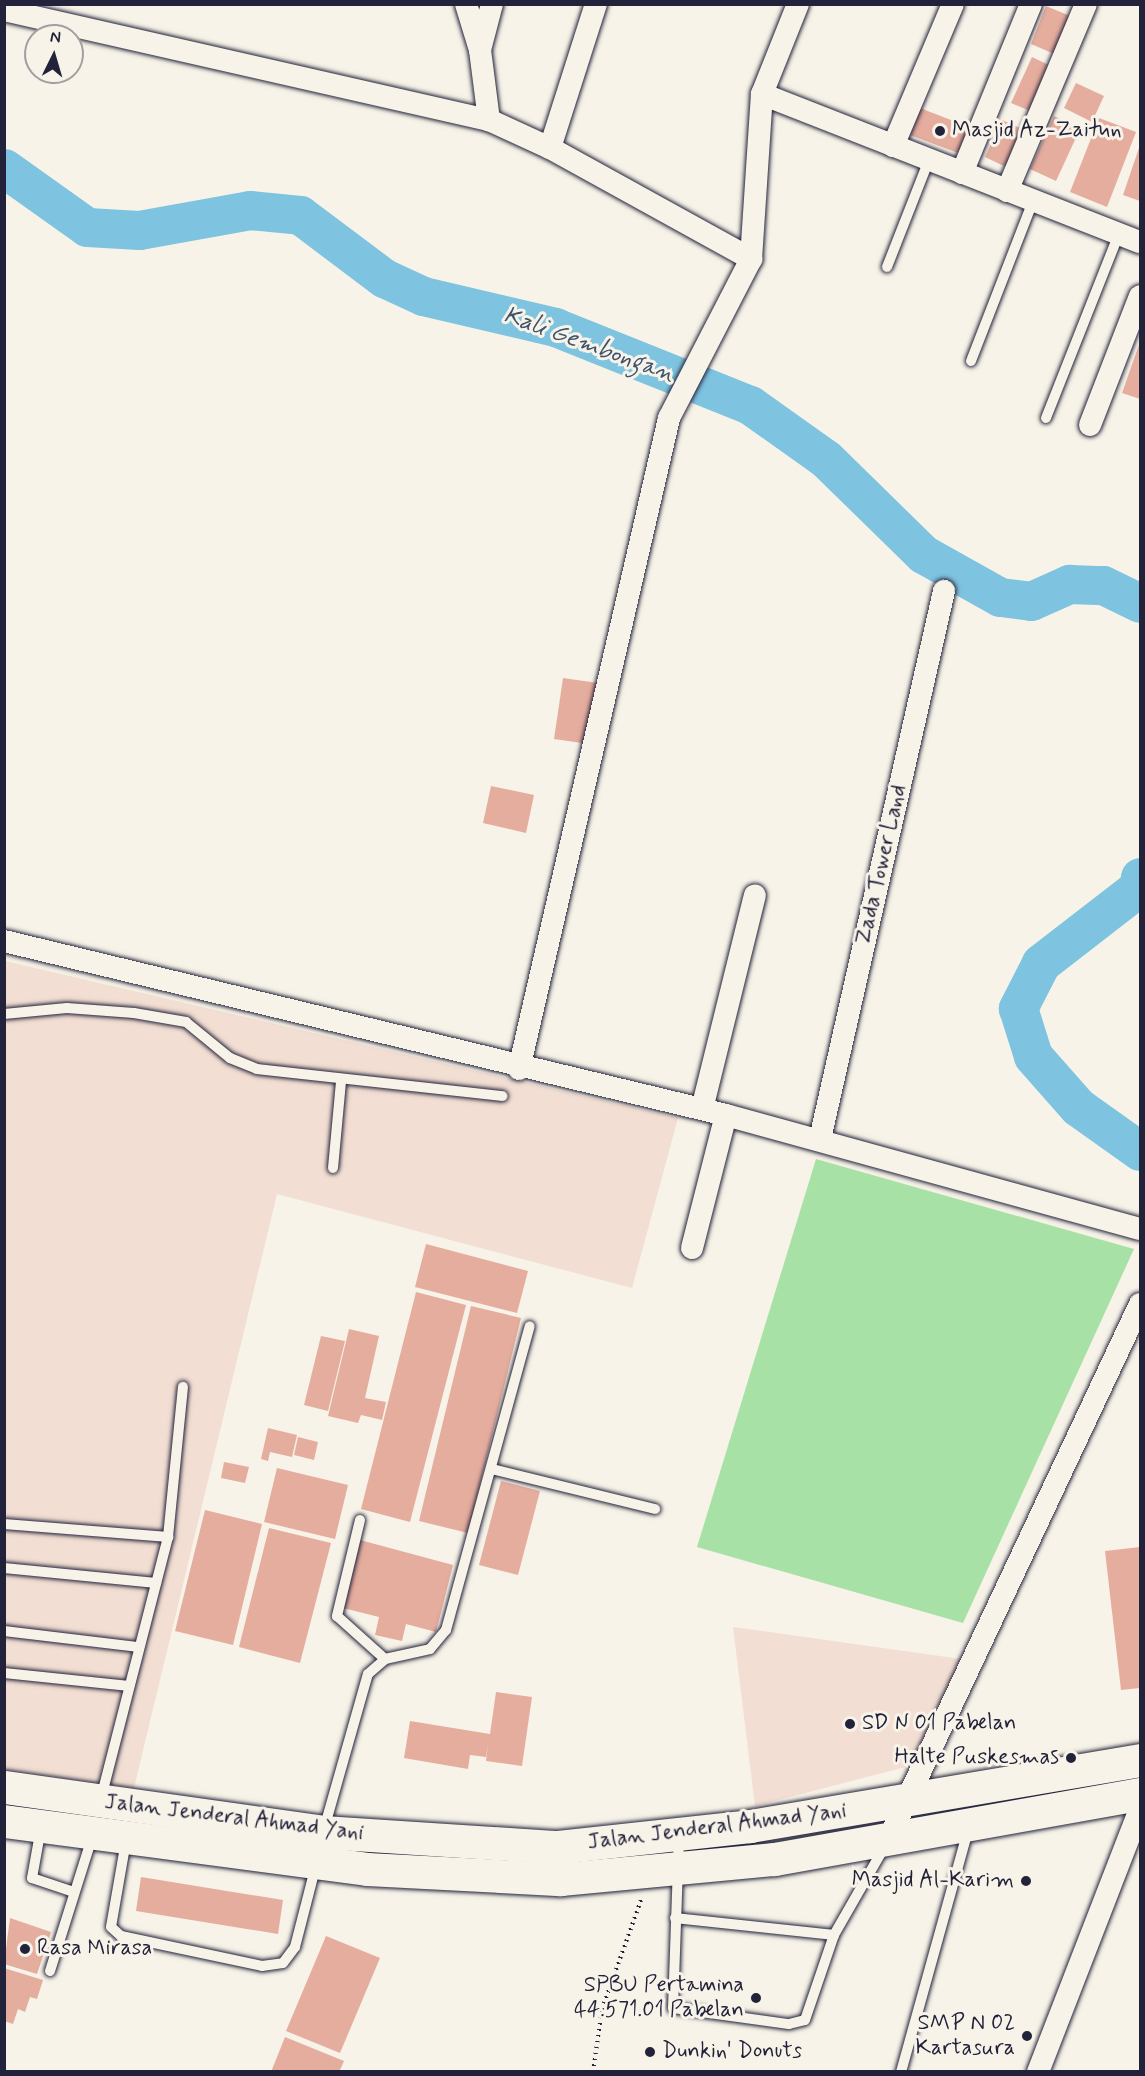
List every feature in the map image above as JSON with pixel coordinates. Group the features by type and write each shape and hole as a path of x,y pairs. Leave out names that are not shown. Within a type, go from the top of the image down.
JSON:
{"highway":[{"name":"Jalan Jenderal Ahmad Yani","path":"4,1821 126,1839 320,1847 558,1847 679,1836 909,1800 1140,1760"},
{"name":"Jalan Jenderal Ahmad Yani","path":"4,1787 100,1801 320,1847 550,1878 679,1869 889,1838 1140,1794"}],"street":[{"path":"466,4 480,50 489,120"},
{"path":"480,50 492,4"},
{"path":"550,148 596,4"},
{"path":"519,1069 622,612 669,418 710,346 751,259 762,94 798,4"},
{"path":"893,146 953,4"},
{"path":"962,173 1031,4"},
{"path":"1007,191 1086,4"},
{"path":"4,10 489,120 550,148 751,259"},
{"path":"762,94 1140,242"},
{"path":"1090,425 1140,296"},
{"name":"Zada Tower Land","path":"820,1139 944,591"},
{"path":"702,1108 755,895"},
{"path":"4,941 519,1069 702,1108 1140,1229"},
{"path":"692,1248 726,1115"},
{"path":"889,1838 909,1800 1140,1304"},
{"path":"1038,2072 1140,1809"}],"lane":[{"path":"887,267 929,160"},
{"path":"971,362 1033,201"},
{"path":"1046,418 1119,234"},
{"path":"4,1014 67,1008 186,1022 230,1058 257,1069 341,1081 503,1096"},
{"path":"333,1168 341,1081"},
{"path":"126,1839 111,1927 121,1936 262,1966 283,1963 295,1947 368,1674 385,1659 430,1649 443,1636 492,1469 530,1326"},
{"path":"100,1801 168,1537 183,1387"},
{"path":"492,1469 655,1509"},
{"path":"360,1520 336,1616 385,1659"},
{"path":"4,1524 168,1537"},
{"path":"4,1568 156,1583"},
{"path":"4,1631 139,1647"},
{"path":"4,1673 129,1686"},
{"path":"901,2072 970,1824"},
{"path":"41,1827 32,1878 74,1892"},
{"path":"50,1971 93,1835"},
{"path":"679,1836 673,2008 789,2024 805,2019 810,2010 834,1935 889,1838"},
{"path":"675,1918 834,1935"}],"path":[{"path":"592,2072 602,2009 638,1915 646,1872"}],"shaded area":[{"path":"5,961 678,1118 632,1288 277,1194 134,1788 5,1769"},
{"path":"733,1627 961,1659 921,1763 755,1806"}],"green space":[{"path":"816,1159 1134,1249 963,1623 697,1547"}],"building":[{"path":"1046,6 1075,18 1059,56 1031,44"},
{"path":"1032,57 1057,69 1037,114 1011,103"},
{"path":"1076,83 1104,96 1092,122 1064,108"},
{"name":"Masjid Az-Zaitun","path":"920,108 969,127 958,153 910,135"},
{"path":"1054,116 1080,129 1056,181 1030,169"},
{"path":"1099,118 1136,132 1107,207 1070,192"},
{"path":"1002,120 1027,131 1010,169 985,157"},
{"path":"1140,145 1140,201 1123,195"},
{"path":"1140,342 1140,399 1122,393"},
{"path":"563,678 598,683 589,744 554,739"},
{"path":"491,786 534,795 526,833 483,823"},
{"path":"426,1244 528,1271 517,1313 415,1287"},
{"path":"416,1292 466,1305 410,1522 361,1509"},
{"path":"471,1306 521,1318 468,1533 419,1521"},
{"path":"349,1329 379,1336 365,1398 386,1402 382,1420 361,1415 358,1423 328,1416"},
{"path":"321,1336 345,1341 328,1411 304,1405"},
{"path":"268,1428 297,1435 292,1457 270,1452 268,1461 261,1459"},
{"path":"298,1437 318,1442 314,1460 294,1455"},
{"path":"224,1462 249,1467 245,1483 221,1478"},
{"path":"277,1468 348,1485 335,1539 264,1522"},
{"path":"501,1481 540,1491 518,1575 479,1565"},
{"path":"205,1510 262,1524 233,1645 175,1631"},
{"path":"269,1528 331,1543 300,1663 239,1647"},
{"path":"360,1540 453,1565 436,1632 406,1624 402,1641 375,1635 379,1617 343,1608"},
{"path":"1140,1547 1140,1688 1121,1690 1105,1551"},
{"path":"496,1692 532,1697 522,1766 486,1761 488,1744 486,1757 470,1755 468,1769 404,1758 410,1721 490,1734"},
{"path":"141,1877 283,1900 278,1934 136,1911"},
{"name":"Rasa Mirasa","path":"10,1918 51,1932 37,1974 4,1964"},
{"path":"326,1936 380,1958 340,2053 286,2031"},
{"path":"4,1968 43,1980 37,1999 30,1997 25,2012 18,2009 13,2024 4,2021"},
{"path":"285,2037 344,2061 339,2072 271,2072"}],"waterway":[{"name":"Kali Gembongan","path":"4,168 87,227 139,230 250,210 300,215 384,278 423,296 555,327 750,405 826,459 923,554 1000,597 1031,601 1069,584 1103,585 1140,603"},
{"name":"Kali Gembongan","path":"1140,877 1138,888 1041,963 1018,1008 1033,1056 1078,1107 1140,1151"}],"place":[{"name":"Masjid Az-Zaitun","path":"940,131"},
{"name":"SD N 01 Pabelan","path":"850,1724"},
{"name":"Halte Puskesmas","path":"1071,1758"},
{"name":"Masjid Al-Karim","path":"1026,1881"},
{"name":"Rasa Mirasa","path":"25,1949"},
{"name":"SPBU Pertamina 44.571.01 Pabelan","path":"756,1998"},
{"name":"SMP N 02 Kartasura","path":"1027,2036"},
{"name":"Dunkin' Donuts","path":"650,2052"}]}
